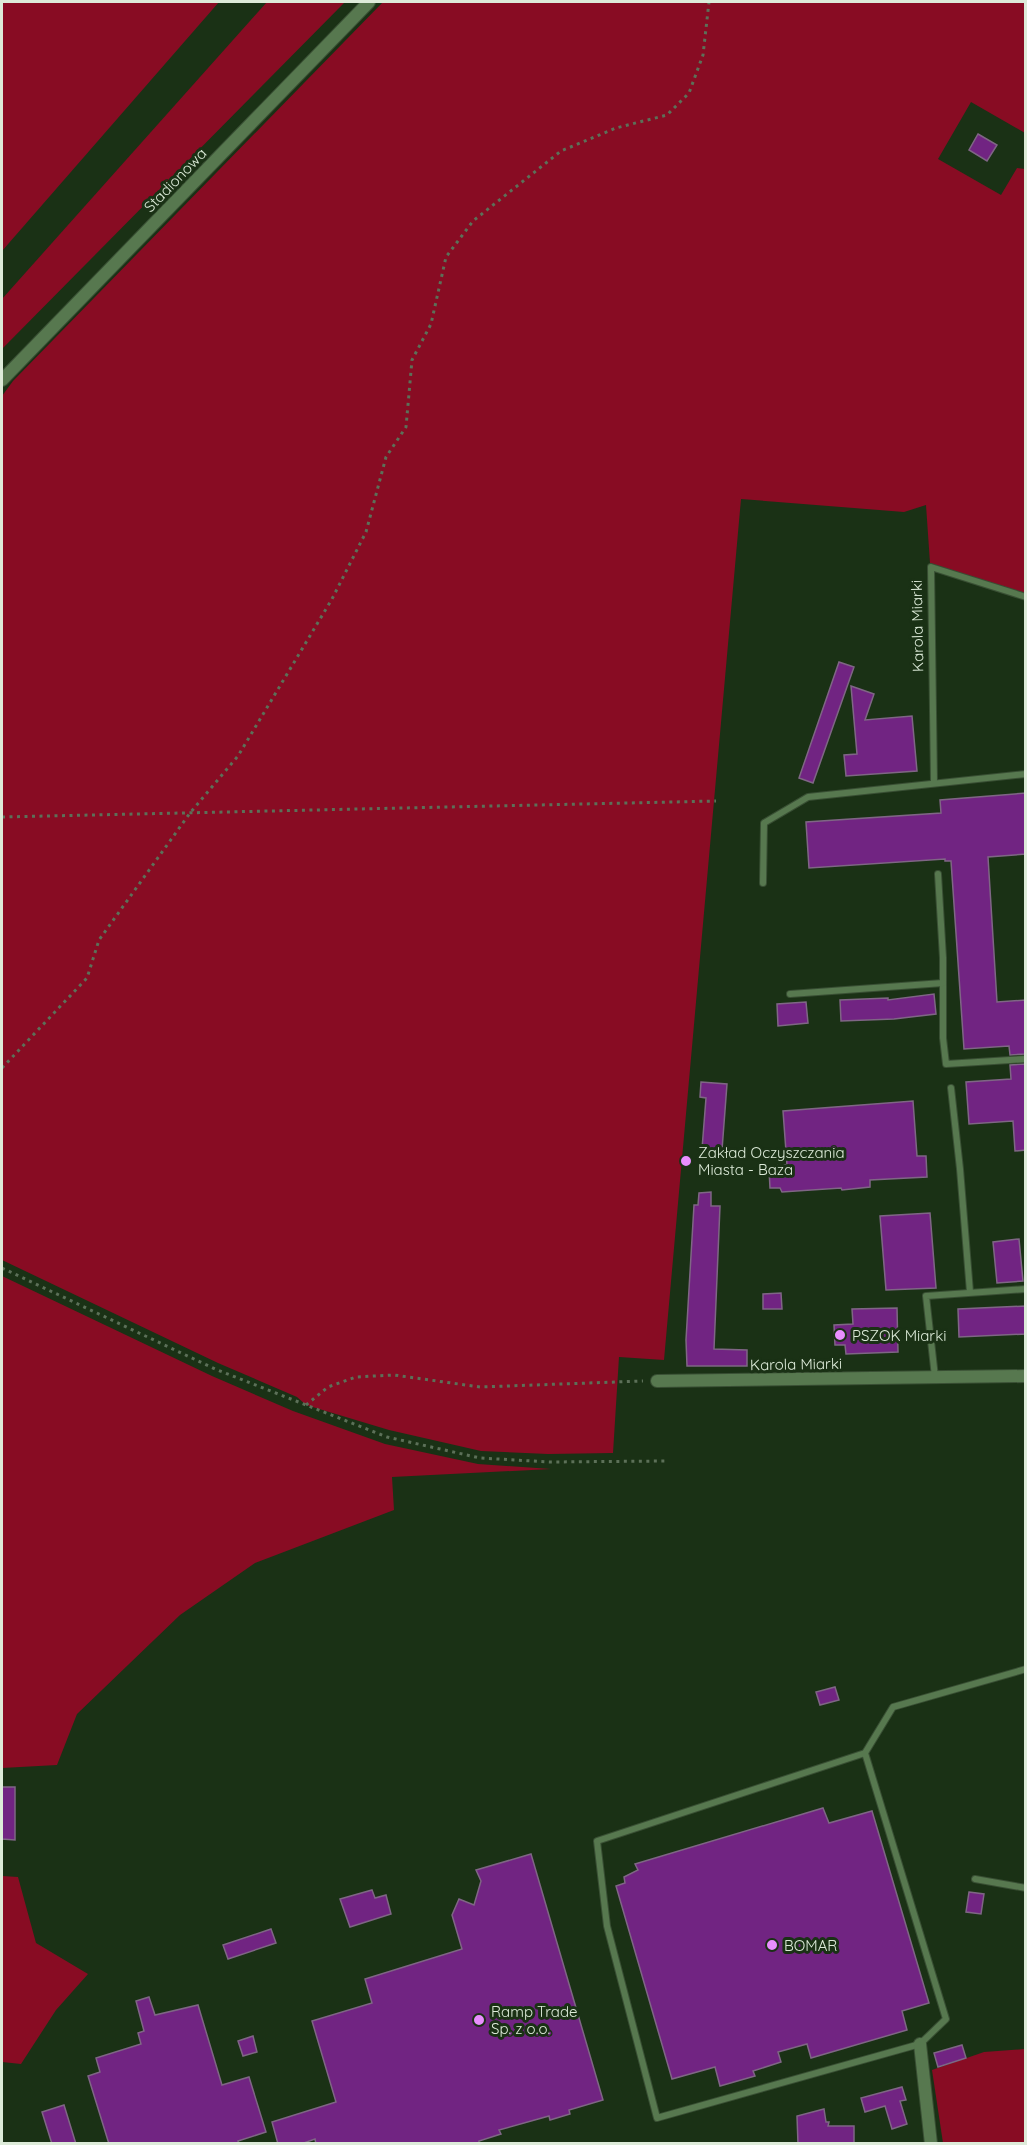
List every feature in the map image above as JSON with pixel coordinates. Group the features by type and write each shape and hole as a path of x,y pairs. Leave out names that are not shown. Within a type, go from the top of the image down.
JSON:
{"street":[{"name":"Stadionowa","path":"2,380 369,2"},
{"name":"Karola Miarki","path":"657,1381 1026,1376"},
{"path":"920,2044 931,2144"}],"lane":[{"name":"Karola Miarki","path":"934,783 931,567 1026,597"},
{"path":"763,883 764,823 808,796 1026,774"},
{"path":"938,874 943,1038 946,1064 1026,1059"},
{"path":"790,994 943,983"},
{"path":"951,1088 970,1292"},
{"path":"935,1378 926,1296 1026,1289"},
{"path":"865,1753 946,2019 920,2044 657,2118 607,1926 597,1841 865,1753 893,1707 1026,1669"},
{"path":"975,1879 1026,1888"}],"path":[{"path":"2,1068 87,978 99,940 190,813 238,756 332,599 366,532 386,457 406,427 412,360 431,324 446,257 473,221 561,151 616,128 667,115 689,93 703,55 708,2"},
{"path":"2,817 716,801"},
{"path":"2,1268 215,1369 387,1437 480,1458 550,1462 666,1461"},
{"path":"306,1405 328,1387 356,1377 394,1375 480,1387 657,1381"}],"shaded area":[{"path":"2,2 219,2 2,251"},
{"path":"267,2 345,2 2,349 2,299"},
{"path":"383,2 1025,2 1025,133 971,102 938,159 1001,195 1017,168 1025,169 1025,594 930,563 926,505 904,512 741,499 664,1360 619,1357 613,1453 548,1454 481,1451 389,1430 306,1405 297,1397 218,1363 2,1260 2,396 13,381"},
{"path":"2,1276 212,1376 293,1411 385,1444 478,1464 551,1469 392,1477 394,1510 255,1563 180,1615 77,1714 57,1765 2,1768"},
{"path":"2,1876 18,1877 36,1943 88,1974 56,2010 21,2064 2,2062"},
{"path":"1025,2049 1025,2143 943,2143 932,2070 984,2052"}],"building":[{"path":"978,134 997,145 987,161 969,150"},
{"path":"839,662 854,667 813,783 799,778"},
{"path":"851,686 874,694 865,720 912,716 917,771 846,776 844,755 857,754"},
{"path":"1026,793 1026,854 988,857 997,1002 1026,1000 1025,1054 1010,1055 1009,1046 964,1049 951,861 945,861 945,859 809,868 806,822 941,813 940,800"},
{"path":"934,994 936,1014 894,1019 841,1021 840,1000 888,998 888,1000"},
{"path":"806,1002 808,1023 778,1026 777,1004"},
{"path":"1025,1064 1026,1150 1015,1151 1013,1121 969,1124 966,1082 1011,1079 1010,1065"},
{"path":"701,1082 727,1084 722,1150 702,1149 706,1098 700,1097"},
{"path":"913,1101 917,1156 926,1156 927,1177 870,1180 870,1187 842,1190 841,1188 782,1192 780,1188 770,1188 769,1169 779,1168 778,1165 787,1165 783,1111"},
{"path":"711,1192 711,1206 720,1206 714,1349 747,1350 747,1366 687,1366 686,1340 694,1205 698,1205 699,1193"},
{"path":"930,1213 936,1288 886,1290 880,1216"},
{"path":"1019,1239 1023,1281 997,1283 993,1242"},
{"path":"781,1293 782,1309 763,1309 763,1294"},
{"path":"1026,1306 1026,1334 959,1337 958,1309"},
{"path":"897,1308 898,1352 846,1354 845,1345 835,1345 834,1325 853,1324 852,1309"},
{"path":"835,1687 839,1700 820,1705 816,1692"},
{"path":"2,1787 15,1787 15,1840 2,1839"},
{"name":"BOMAR","path":"823,1808 829,1823 872,1811 929,2003 902,2011 907,2030 811,2058 807,2044 778,2052 781,2062 753,2071 755,2076 720,2086 715,2067 672,2079 616,1886 625,1883 624,1877 638,1870 635,1864"},
{"name":"Ramp Trade Sp. z o.o.","path":"531,1854 603,2100 569,2110 570,2114 550,2120 549,2116 499,2130 501,2134 479,2141 479,2144 316,2144 315,2139 301,2144 278,2144 272,2122 336,2102 312,2021 372,2003 365,1979 462,1949 452,1915 459,1899 474,1905 481,1881 476,1870"},
{"path":"372,1890 375,1898 386,1895 391,1914 350,1927 340,1899"},
{"path":"969,1892 984,1894 981,1914 966,1912"},
{"path":"271,1929 276,1943 228,1959 223,1945"},
{"path":"149,1997 155,2015 198,2005 222,2085 249,2077 266,2132 238,2141 239,2144 109,2144 88,2076 100,2072 96,2058 141,2044 138,2033 144,2031 136,2001"},
{"path":"253,2036 257,2052 243,2056 238,2041"},
{"path":"962,2045 966,2058 938,2067 934,2053"},
{"path":"902,2087 906,2100 900,2101 907,2124 892,2129 885,2106 865,2112 861,2098"},
{"path":"64,2105 76,2144 52,2144 42,2112"},
{"path":"824,2109 826,2122 829,2122 828,2126 854,2126 854,2144 798,2144 797,2116"}],"place":[{"name":"Zakład Oczyszczania Miasta - Baza","path":"686,1161"},
{"name":"PSZOK Miarki","path":"840,1335"},
{"name":"BOMAR","path":"772,1945"},
{"name":"Ramp Trade Sp. z o.o.","path":"479,2020"}]}
